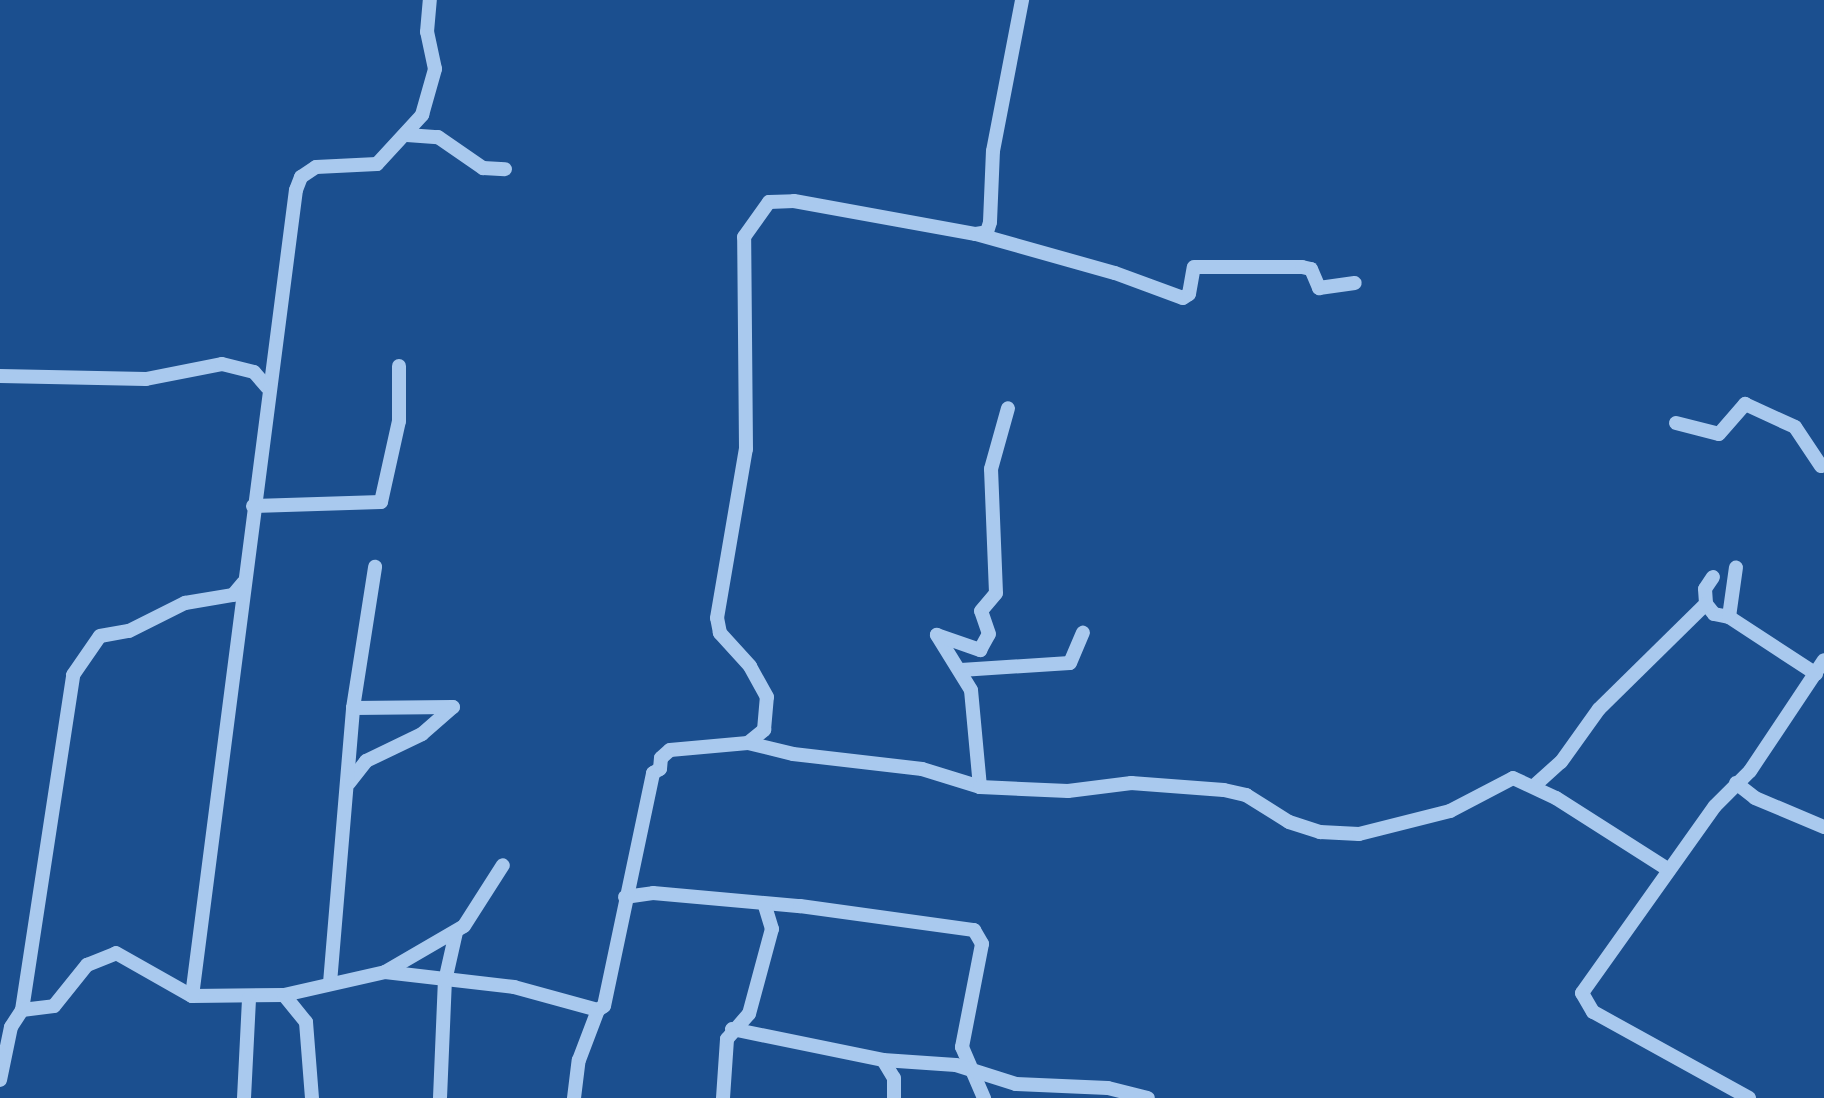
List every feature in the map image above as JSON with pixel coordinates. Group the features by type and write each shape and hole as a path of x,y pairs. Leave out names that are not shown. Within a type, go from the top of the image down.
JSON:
{"street":[{"path":"192,996 267,387 301,177 316,167 377,164 407,135 422,115 433,82 426,18 430,0"},
{"path":"976,234 987,232 990,222 993,151 1022,0"},
{"path":"407,135 438,137 483,168 505,169"},
{"path":"748,743 764,730 767,697 750,666 720,633 717,618 746,449 744,237 769,202 794,201 976,234 1115,273 1183,298 1189,294 1194,267 1302,267 1311,269 1319,288 1355,283"},
{"path":"0,376 146,379 222,364 254,372 267,387"},
{"path":"253,506 381,502 399,421 399,366"},
{"path":"1676,423 1719,434 1738,407 1758,408 1795,427 1823,465"},
{"path":"980,787 975,710 961,670 937,635 980,650 989,634 981,611 996,593 991,469 1008,408"},
{"path":"330,983 353,708 375,567"},
{"path":"1729,617 1736,567"},
{"path":"1713,577 1705,589 1706,604 1714,614 1729,617 1816,674"},
{"path":"22,1010 73,675 100,636 129,631 185,603 233,595 243,583"},
{"path":"1534,786 1561,762 1599,709 1706,604"},
{"path":"961,670 1070,663 1083,633"},
{"path":"1749,1098 1593,1012 1582,993 1824,660"},
{"path":"348,785 366,761 422,734 453,707 353,708"},
{"path":"574,1098 579,1060 598,1010 604,1006 625,897 661,758 670,750 748,743 793,754 922,769 980,787 1068,791 1131,783 1224,790 1246,795 1289,822 1320,832 1359,834 1450,811 1513,778 1534,786 1669,870"},
{"path":"1736,783 1755,798 1824,827"},
{"path":"440,1098 445,981 456,932 503,865"},
{"path":"625,897 653,893 765,906 800,906 974,930 982,944 962,1047 984,1098"},
{"path":"723,1098 727,1039 753,1005 772,929 765,906"},
{"path":"0,1080 5,1026 22,1010 54,1006 87,965 116,953 192,996 249,998 284,995 385,972 456,932"},
{"path":"385,972 514,987 598,1010"},
{"path":"284,995 306,1022 312,1098"},
{"path":"244,1098 249,998"},
{"path":"732,1029 883,1060 972,1068 1016,1084 1108,1088 1148,1098"},
{"path":"883,1060 894,1078 894,1098"}]}
